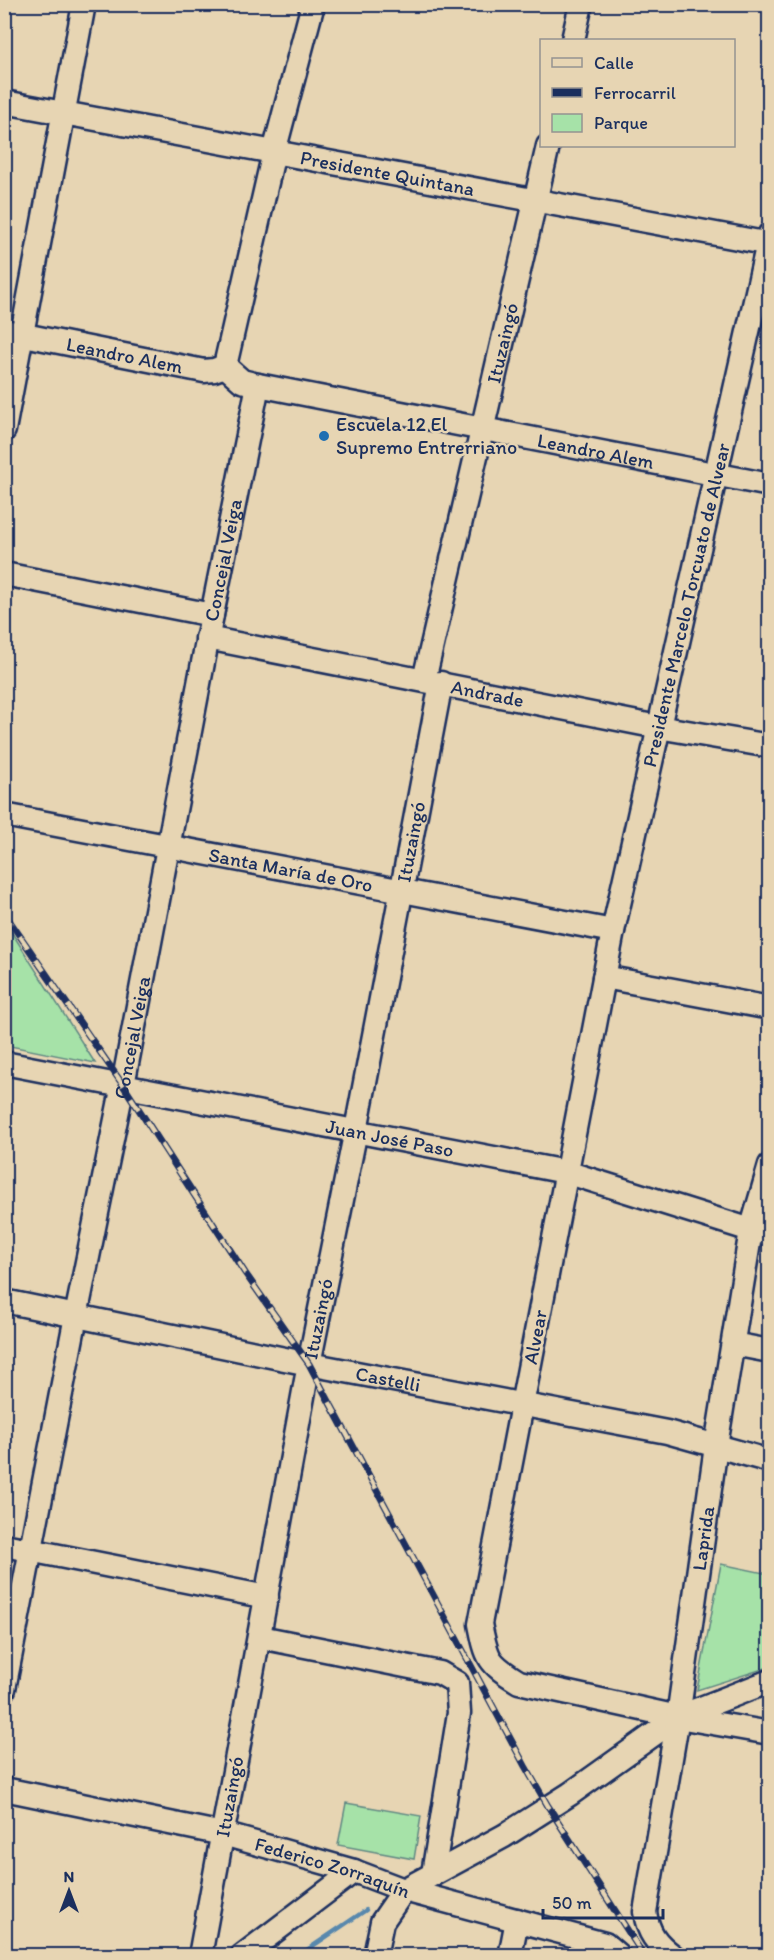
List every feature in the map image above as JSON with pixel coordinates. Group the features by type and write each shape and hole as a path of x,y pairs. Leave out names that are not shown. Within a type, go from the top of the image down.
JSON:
{"street":[{"path":"4,430 14,333 64,114 84,4"},
{"path":"225,366 274,152 313,4"},
{"path":"573,39 581,4"},
{"name":"Presidente Quintana","path":"4,102 535,201 769,241"},
{"name":"Ituzaingó","path":"201,1956 309,1364 402,890 433,682 482,429 548,147"},
{"name":"Presidente Marcelo Torcuato de Alvear","path":"604,977 658,727 769,241"},
{"name":"Leandro Alem","path":"14,333 204,371 225,366 242,381 258,385 770,485"},
{"name":"Concejal Veiga","path":"4,1689 258,385"},
{"path":"4,574 212,615"},
{"name":"Andrade","path":"207,638 658,727 770,746"},
{"name":"Santa María de Oro","path":"4,815 613,931"},
{"path":"604,977 770,1008"},
{"name":"Alvear","path":"604,977 480,1624 485,1652 497,1669 519,1682 678,1717"},
{"name":"Juan José Paso","path":"4,1063 566,1172 760,1232"},
{"name":"Laprida","path":"673,1956 658,1945 647,1929 645,1912 678,1717 716,1446 733,1344 760,1232 770,1165"},
{"name":"Castelli","path":"4,1301 309,1364 667,1432 770,1461"},
{"path":"733,1344 770,1351"},
{"path":"4,1545 267,1597"},
{"path":"260,1637 440,1673 457,1683 459,1713 432,1874"},
{"path":"375,1956 382,1922 404,1890 504,1836 570,1794 678,1717 770,1681"},
{"path":"678,1717 770,1733"},
{"name":"Federico Zorraquín","path":"4,1789 222,1834 354,1871 404,1890 605,1944 619,1956"},
{"path":"242,1956 354,1871"},
{"path":"510,1956 517,1920"}],"green space":[{"path":"5,922 95,1063 5,1045"},
{"path":"721,1564 769,1574 769,1667 697,1690"},
{"path":"346,1803 421,1816 414,1859 338,1845"}],"waterway":[{"path":"298,1956 366,1910"}],"railway":[{"path":"4,913 123,1085 245,1273 309,1364 525,1766 644,1956"}],"place":[{"name":"Escuela 12 El Supremo Entrerriano","path":"324,436"}]}
